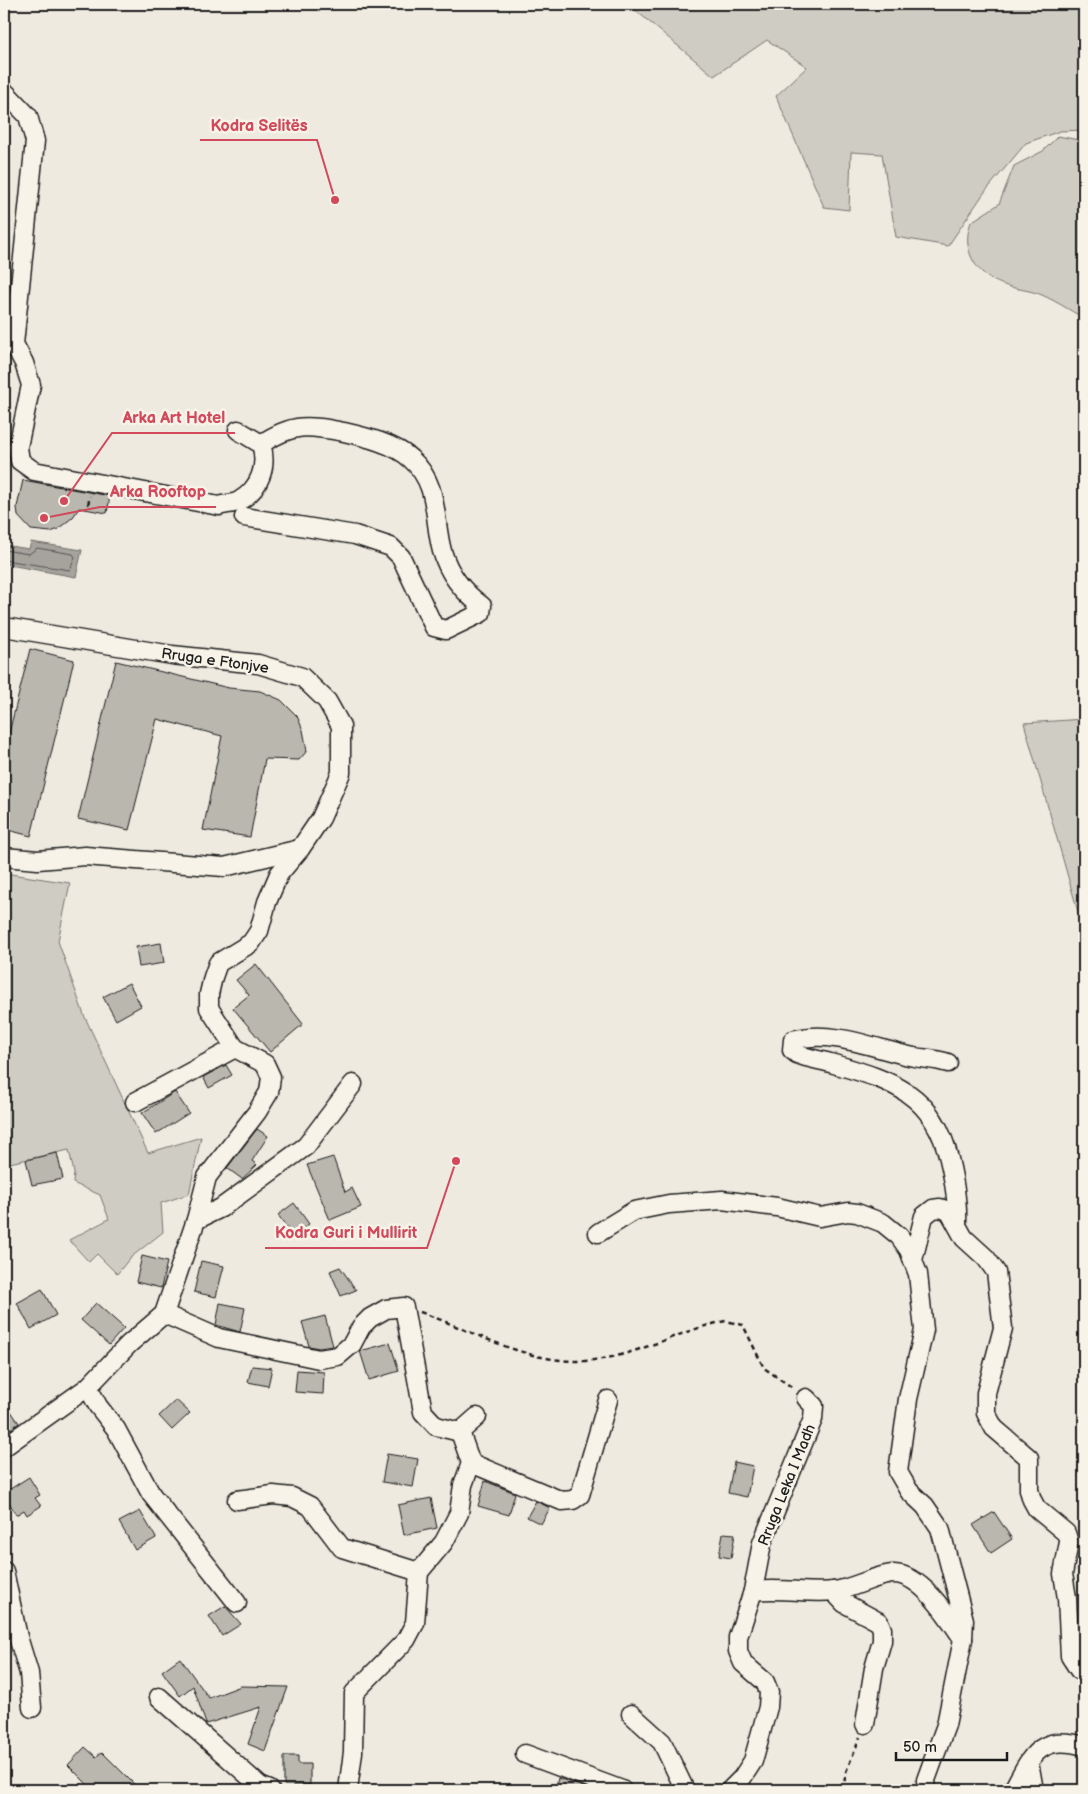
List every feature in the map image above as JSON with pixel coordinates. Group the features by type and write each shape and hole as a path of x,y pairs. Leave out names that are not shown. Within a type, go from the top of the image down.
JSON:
{"street":[{"path":"4,91 28,116 35,141 14,344 24,363 31,385 18,447 20,461 34,471 219,506 238,502 255,486 262,473 265,458 261,444 238,430"},
{"path":"244,517 355,535 391,547 401,557 434,627 446,630 482,612 482,606 468,596 452,576 442,551 437,512 429,484 412,459 391,447 352,434 315,426 283,430 261,444"},
{"name":"Rruga e Ftonjve","path":"4,627 172,655 258,664 302,677 327,701 340,726 340,773 321,818 300,849 279,874 267,902 259,931 251,943 218,963 213,977 209,994 209,1008 235,1048"},
{"path":"4,857 38,860 84,856 224,867 300,849"},
{"path":"948,1064 866,1043 817,1037 793,1040 792,1050 797,1054 876,1078 913,1095 926,1108 935,1119 947,1151 958,1207 957,1223"},
{"path":"4,1447 88,1387 129,1344 164,1314 178,1267 196,1220 207,1177 257,1112 269,1092 271,1076 265,1064 235,1048 135,1102"},
{"path":"196,1220 221,1208 306,1146 353,1084"},
{"path":"598,1233 634,1211 669,1204 722,1200 741,1201 820,1217 848,1212 857,1213 883,1223 890,1228 909,1250 918,1274 924,1330 908,1400 898,1472 909,1490 925,1506 940,1528 964,1620 963,1639 946,1725 926,1780 927,1790"},
{"path":"913,1260 924,1216 933,1209 940,1208 949,1211 964,1238 986,1258 996,1272 1003,1328 986,1394 986,1413 994,1428 1029,1458 1029,1490 1037,1509 1066,1532 1069,1542 1063,1574 1068,1598 1070,1656 1079,1670 1084,1672"},
{"path":"164,1314 219,1338 319,1359 338,1356 352,1344 370,1318 386,1309 404,1307 424,1412 436,1426 460,1432"},
{"path":"88,1387 98,1406 116,1429 151,1494 237,1603"},
{"name":"Rruga Leka I Madh","path":"730,1790 742,1778 753,1761 768,1707 769,1692 765,1682 743,1663 738,1651 738,1637 753,1591 762,1543 813,1419 814,1406 806,1398"},
{"path":"471,1463 562,1501 572,1500 580,1495 608,1400"},
{"path":"460,1432 478,1417"},
{"path":"348,1790 353,1752 354,1693 406,1640 415,1623 419,1572 444,1542 458,1513 463,1485 471,1463 460,1432"},
{"path":"237,1500 273,1495 292,1498 310,1506 342,1548 419,1572"},
{"path":"4,1571 18,1637 29,1673 32,1708"},
{"path":"753,1591 767,1589 834,1591 892,1574 909,1576 937,1602 963,1639"},
{"path":"834,1591 844,1603 879,1622 882,1629 882,1642 874,1668 865,1724"},
{"path":"160,1696 260,1786 270,1790"},
{"path":"631,1714 662,1742 686,1790"},
{"path":"1013,1790 1029,1762 1042,1746 1051,1742 1071,1742 1084,1746"},
{"path":"526,1754 622,1790"},
{"path":"1029,1762 1034,1790"}],"path":[{"path":"404,1307 546,1360 576,1362 603,1359 726,1321 743,1325 764,1368 806,1398"},
{"path":"842,1790 846,1772 865,1724"}],"shaded area":[{"path":"628,4 1084,4 1084,130 1060,131 1026,143 984,193 948,246 896,237 882,154 851,152 849,210 824,207 776,96 807,67 767,40 714,76"},
{"path":"1058,136 1084,141 1084,318 1043,295 996,282 987,276 974,262 968,243 971,222 999,204 1014,166 1043,151"},
{"path":"1084,719 1084,933 1024,723"},
{"path":"4,873 70,883 58,941 84,1015 148,1153 201,1137 189,1194 161,1203 163,1232 130,1258 117,1274 97,1254 89,1262 69,1240 109,1219 100,1195 73,1183 74,1173 69,1150 5,1164 4,1181"}],"water":[{"path":"31,542 82,550 76,577 4,564 4,545 29,549"}],"building":[{"path":"23,480 110,496 107,513 79,508 73,517 58,529 51,532 31,530 18,516 17,507"},
{"path":"30,649 74,660 31,836 4,829 4,753"},
{"path":"116,661 229,688 260,691 281,700 297,716 303,730 307,751 299,760 265,759 250,837 203,830 222,736 157,719 129,830 78,819"},
{"path":"161,943 164,963 139,967 136,947"},
{"path":"256,964 303,1024 270,1052 233,1008 249,995 236,980"},
{"path":"129,983 141,1006 116,1020 103,997"},
{"path":"226,1065 232,1075 209,1088 203,1077"},
{"path":"175,1092 189,1113 156,1134 142,1113"},
{"path":"257,1129 268,1136 252,1161 257,1165 242,1179 227,1168"},
{"path":"57,1153 63,1179 32,1185 26,1160"},
{"path":"333,1157 345,1192 352,1188 361,1207 330,1220 307,1165"},
{"path":"294,1203 309,1224 293,1236 278,1215"},
{"path":"142,1256 167,1262 161,1288 136,1282"},
{"path":"201,1261 224,1266 216,1297 194,1292"},
{"path":"340,1267 356,1290 341,1296 330,1271"},
{"path":"42,1289 56,1315 31,1329 17,1303"},
{"path":"96,1303 124,1328 109,1345 81,1320"},
{"path":"220,1303 245,1308 240,1332 216,1325"},
{"path":"325,1316 333,1346 319,1348 309,1346 302,1322"},
{"path":"390,1343 399,1371 369,1380 360,1351"},
{"path":"252,1366 272,1368 268,1386 248,1382"},
{"path":"297,1370 324,1372 323,1394 295,1392"},
{"path":"176,1400 190,1413 172,1430 159,1416"},
{"path":"4,1401 19,1423 4,1434"},
{"path":"387,1454 418,1459 413,1487 382,1482"},
{"path":"734,1462 753,1466 747,1497 728,1493"},
{"path":"29,1477 40,1495 35,1498 41,1506 27,1515 24,1510 16,1515 4,1493"},
{"path":"485,1481 515,1493 509,1515 478,1506"},
{"path":"431,1498 437,1528 404,1535 398,1505"},
{"path":"536,1501 550,1508 541,1524 527,1517"},
{"path":"140,1511 156,1538 135,1550 119,1522"},
{"path":"994,1512 1012,1539 991,1553 973,1525"},
{"path":"723,1533 735,1534 731,1558 719,1556"},
{"path":"225,1606 241,1624 222,1636 209,1616"},
{"path":"180,1658 209,1698 241,1686 288,1687 265,1751 248,1744 261,1707 206,1724 193,1686 180,1696 162,1671"},
{"path":"85,1747 96,1757 102,1752 140,1790 93,1790 68,1765"},
{"path":"284,1756 298,1756 298,1764 310,1764 310,1785 284,1785"},
{"path":"558,1778 592,1790 555,1790"}],"place":[{"name":"Kodra Selitës","path":"335,200"},
{"name":"Arka Art Hotel","path":"64,501"},
{"name":"Arka Rooftop","path":"44,518"},
{"name":"Kodra Guri i Mullirit","path":"456,1161"}]}
